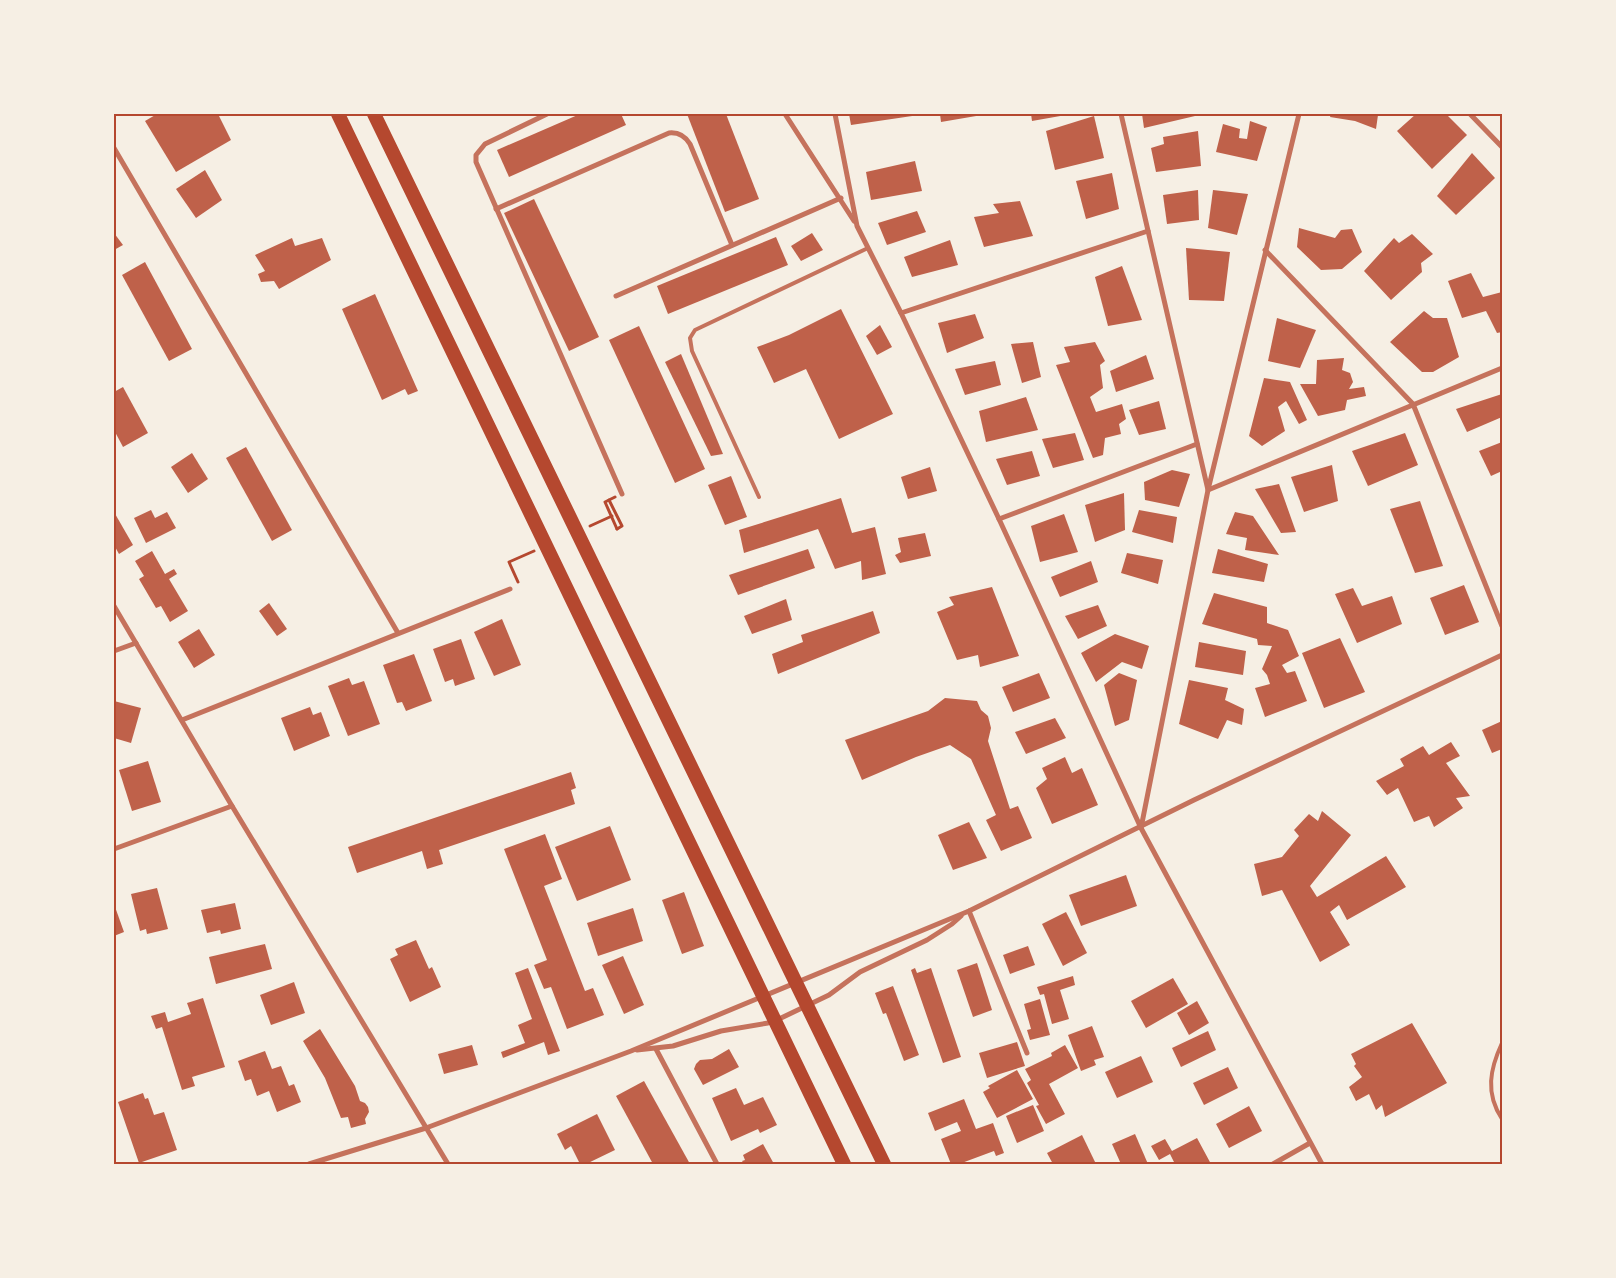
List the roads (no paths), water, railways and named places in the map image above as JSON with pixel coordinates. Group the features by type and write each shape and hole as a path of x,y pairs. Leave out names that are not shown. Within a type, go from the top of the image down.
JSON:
{"highway":[{"path":"338,114 844,1164"},
{"path":"374,114 884,1164"}],"street":[{"path":"547,114 485,144 476,155 476,162 622,494"},
{"path":"785,114 857,226 999,519 1141,828 1322,1164"},
{"path":"835,114 857,226"},
{"path":"1121,114 1208,490"},
{"path":"1141,828 1208,490 1298,114"},
{"path":"1470,114 1502,148"},
{"path":"496,209 674,132 686,138 690,144 732,245"},
{"path":"114,148 398,634"},
{"path":"616,296 840,198"},
{"path":"901,314 1148,231"},
{"path":"1265,250 1413,404 1502,626"},
{"path":"1208,490 1502,368"},
{"path":"999,519 1197,444"},
{"path":"182,720 510,589"},
{"path":"114,606 448,1164"},
{"path":"114,651 136,643"},
{"path":"310,1164 426,1128 631,1051 967,912 1203,796 1502,655"},
{"path":"114,849 232,806"},
{"path":"631,1051 673,1046 721,1031 779,1019 829,994 860,972 938,934 967,912"},
{"path":"967,912 1026,1053"},
{"path":"656,1048 717,1164"},
{"path":"1274,1164 1310,1143"}],"lane":[{"path":"759,497 692,351 690,338 695,330 868,248"},
{"path":"1502,1043 1493,1066 1490,1086 1495,1108 1502,1119"}]}
